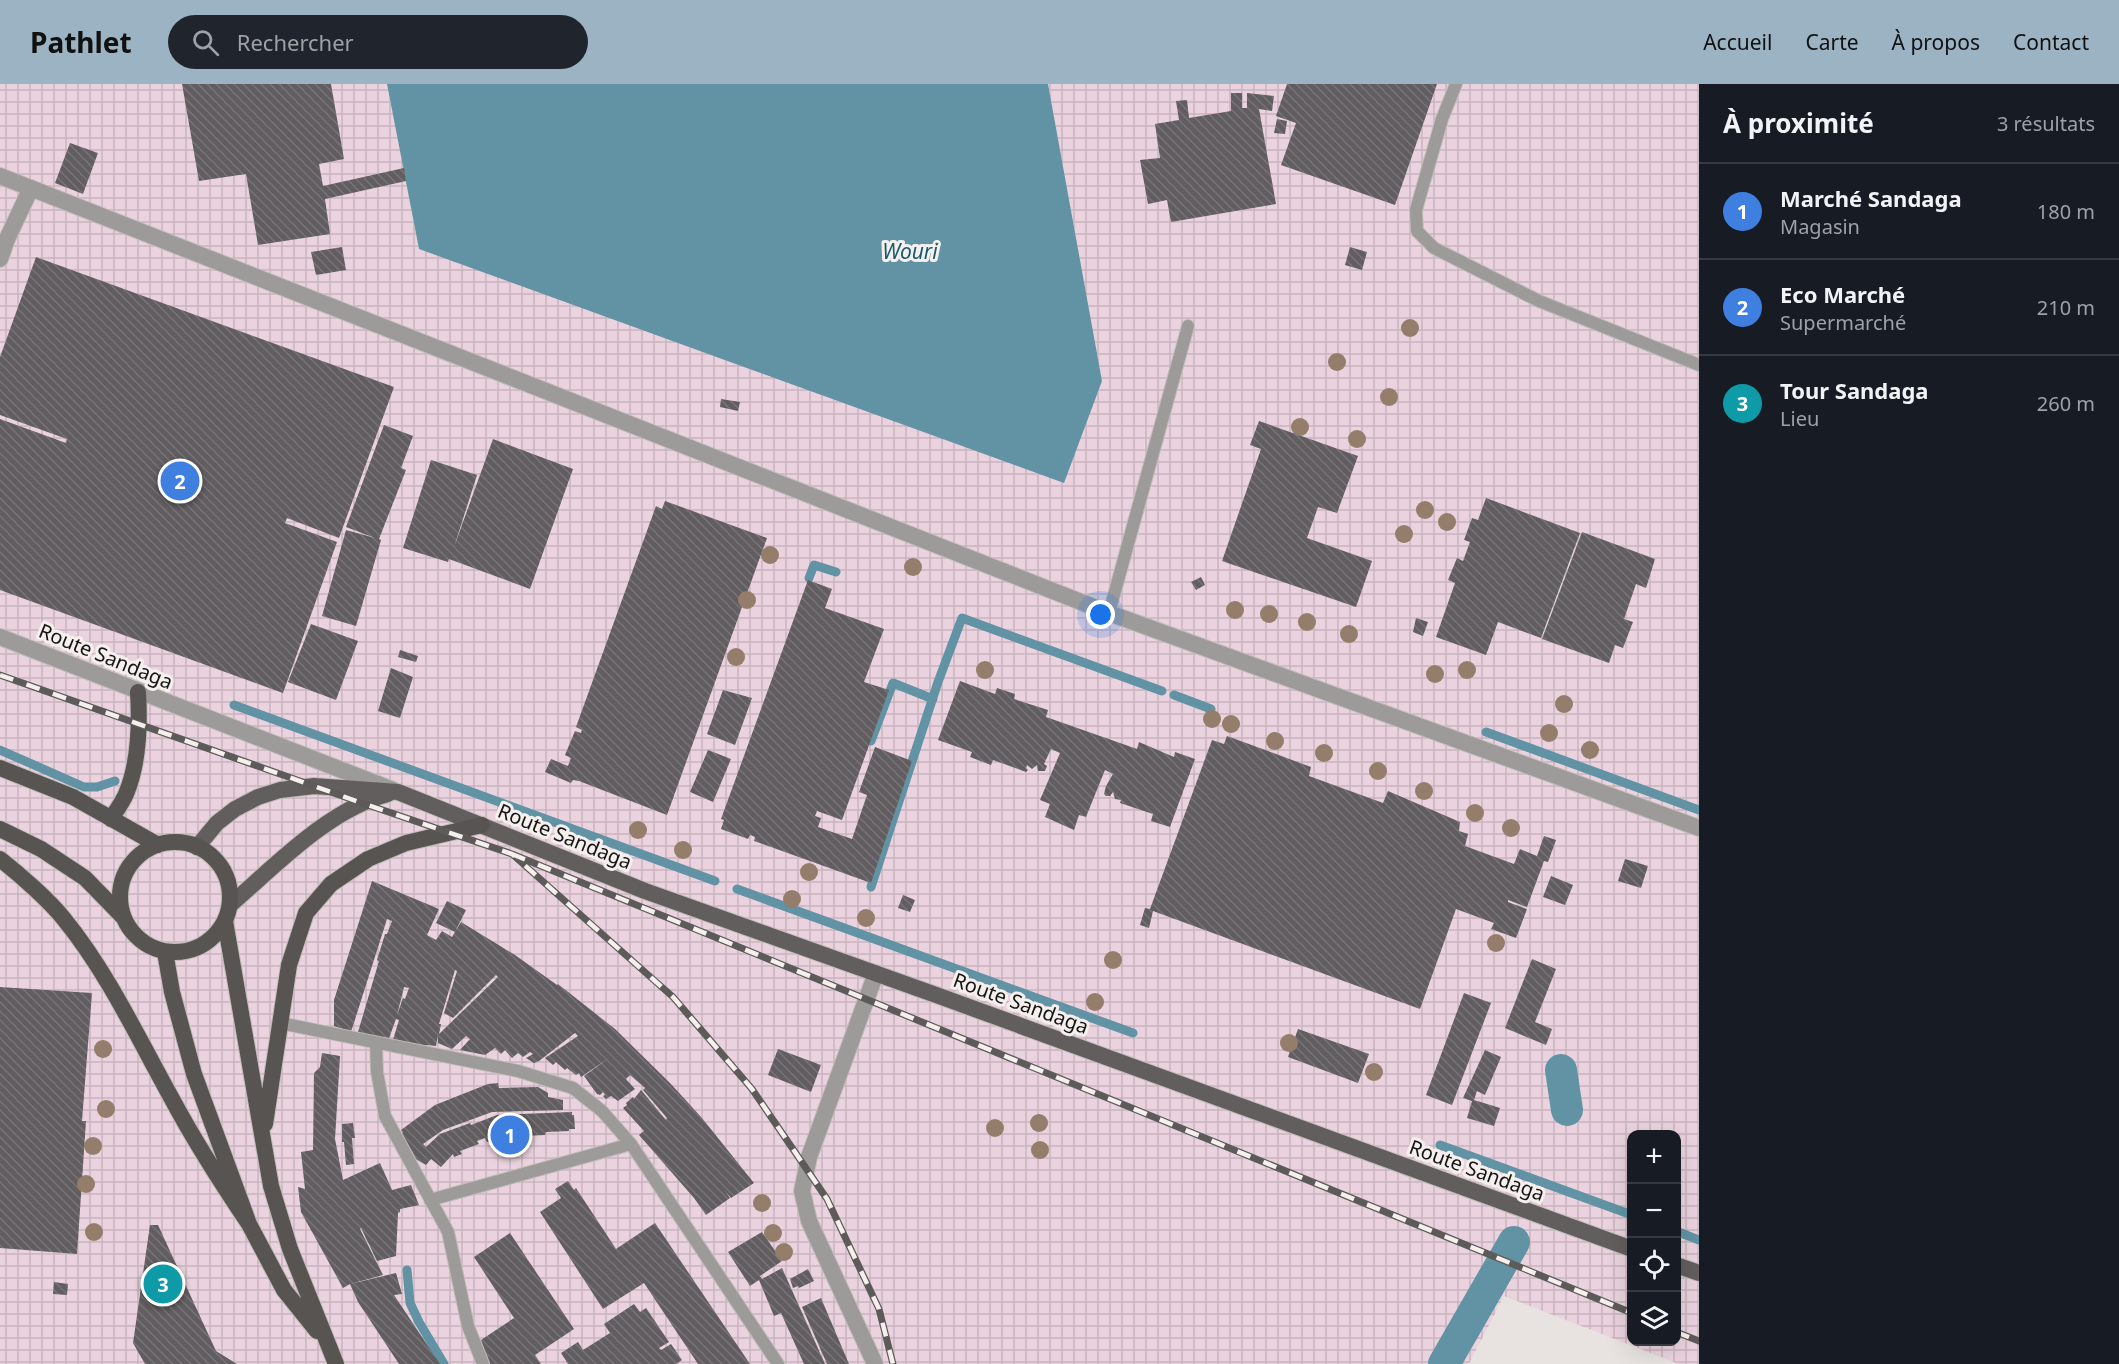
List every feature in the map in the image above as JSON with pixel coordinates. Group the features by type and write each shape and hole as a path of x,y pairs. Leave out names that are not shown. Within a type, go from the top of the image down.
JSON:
{"highway":[{"path":"111,819 126,795 131,775 140,724 138,692"},
{"path":"0,768 73,797 158,845"},
{"path":"262,1139 288,965 306,913 331,884 368,859 406,843 482,825"},
{"path":"0,829 41,849 86,878 124,918 133,934 148,946 165,952 189,951 211,940 228,913"},
{"path":"124,918 120,900 122,882 130,866 142,853 158,845 171,842 196,847 209,854 219,864 226,877 230,891 228,913 271,1186 290,1249 336,1364"},
{"path":"0,859 63,917 91,956 129,1018 217,1176 249,1224 284,1290 328,1345"},
{"path":"165,952 172,993 194,1074 249,1224"}],"main road":[{"name":"Route Sandaga","path":"196,847 217,823 235,809 258,797 280,790 314,786 398,792 645,891 1627,1247"},
{"path":"228,913 291,852 327,824 362,803 398,792"},
{"path":"1681,1266 1699,1273"}],"street":[{"path":"0,176 1108,613 1699,828"},
{"path":"0,259 31,188"},
{"name":"Route Sandaga","path":"0,637 398,792"},
{"path":"875,1364 809,1221 802,1191 809,1157 876,973"}],"lane":[{"path":"1456,84 1442,119 1416,210 1417,231 1434,248 1539,302 1699,365"},
{"path":"1108,613 1188,326"},
{"path":"280,1023 518,1071 573,1088 602,1111 631,1144 778,1364"},
{"path":"376,1043 376,1072 385,1116 448,1232 468,1326 483,1364"},
{"path":"430,1200 631,1144"}],"shaded area":[{"path":"0,84 387,84 419,249 1102,381 1048,84 1699,84 1699,1364 1679,1364 1633,1346 1681,1346 1681,1130 1627,1130 1627,1344 1504,1296 1469,1364 0,1364"}],"water":[{"name":"Wouri","path":"387,84 1048,84 1102,381 1064,483 419,249"}],"building":[{"path":"182,84 331,84 344,159 319,164 323,186 404,168 406,181 325,199 330,234 258,245 246,174 199,181"},
{"path":"1287,84 1437,84 1395,205 1281,165 1296,123 1276,116"},
{"path":"1231,93 1242,93 1242,108 1247,108 1247,93 1274,96 1272,111 1259,109 1276,204 1171,222 1167,200 1148,204 1140,160 1160,158 1155,124 1179,120 1176,101 1187,100 1189,118 1231,111"},
{"path":"1277,119 1287,121 1285,134 1274,133"},
{"path":"70,143 98,153 83,194 55,183"},
{"path":"342,247 346,270 316,275 311,252"},
{"path":"1350,247 1367,252 1362,270 1345,265"},
{"path":"36,257 394,387 339,538 287,518 285,523 337,542 283,693 0,590 0,419 66,443 67,439 0,415 0,357"},
{"path":"721,399 740,402 738,411 720,407"},
{"path":"1259,421 1358,456 1337,513 1318,507 1307,538 1372,561 1356,607 1222,561 1261,449 1250,445"},
{"path":"384,425 413,436 401,468 406,470 379,539 381,540 356,626 322,616 346,530 375,538 346,527"},
{"path":"493,439 573,469 530,589 449,559 448,562 403,548 431,460 477,475 454,547"},
{"path":"1486,498 1580,533 1541,638 1498,622 1486,655 1436,637 1455,583 1448,580 1457,558 1463,561 1470,542 1464,540 1472,518 1478,520"},
{"path":"665,501 767,538 667,815 579,781 573,780 571,783 545,772 551,759 568,766 571,758 565,755 575,731 581,733 582,730 576,727 656,506 662,509"},
{"path":"1582,532 1655,559 1646,588 1636,584 1624,619 1633,622 1623,648 1615,645 1609,663 1542,639"},
{"path":"1201,577 1205,585 1196,590 1191,582"},
{"path":"808,580 832,589 825,608 884,629 864,682 889,690 842,820 817,811 815,816 821,818 818,827 852,839 867,795 859,792 875,747 912,761 871,883 754,841 755,837 750,835 748,839 721,829 724,820 721,819"},
{"path":"1416,618 1428,622 1423,636 1413,632"},
{"path":"311,624 358,641 336,700 288,682"},
{"path":"400,650 418,656 416,662 398,657"},
{"path":"391,668 413,677 400,718 378,711"},
{"path":"960,681 995,694 997,688 1015,694 1014,699 1048,710 1046,717 1137,749 1139,742 1174,757 1175,752 1195,759 1170,827 1151,821 1153,814 1120,803 1121,800 1115,799 1113,792 1110,796 1106,796 1104,794 1106,786 1113,774 1105,770 1086,817 1079,815 1074,830 1045,817 1050,804 1040,800 1060,753 1051,749 1044,764 1047,766 1045,771 1038,771 1037,765 1032,769 1027,765 1026,772 993,760 991,765 970,757 972,752 938,740"},
{"path":"723,690 752,698 735,745 707,734"},
{"path":"1227,736 1311,767 1309,776 1383,803 1388,791 1460,822 1459,831 1468,834 1465,846 1514,864 1520,849 1537,856 1544,836 1556,840 1548,862 1544,861 1527,907 1508,900 1508,902 1527,909 1516,938 1491,929 1494,923 1456,909 1420,1009 1153,911 1149,928 1140,925 1145,908 1150,909 1212,740 1224,744"},
{"path":"708,750 731,759 713,802 690,792"},
{"path":"1625,859 1648,866 1641,888 1618,881"},
{"path":"1551,876 1573,885 1565,905 1543,897"},
{"path":"372,881 439,909 427,935 436,940 442,931 452,937 461,922 558,984 615,1029 670,1083 702,1118 754,1183 731,1198 725,1191 730,1198 706,1215 639,1135 644,1131 623,1108 641,1090 666,1120 667,1118 643,1090 645,1088 630,1075 626,1079 635,1089 618,1101 611,1096 606,1099 603,1092 600,1095 597,1094 584,1076 609,1058 581,1077 579,1073 576,1075 567,1068 565,1070 556,1062 553,1065 545,1058 578,1036 575,1033 534,1063 526,1058 533,1054 530,1052 523,1057 518,1053 512,1058 505,1050 501,1054 495,1048 485,1055 460,1050 470,1039 466,1036 452,1049 438,1043 438,1035 436,1046 426,1045 425,1048 392,1043 399,1020 396,1019 388,1041 358,1032 379,961 377,960 385,934 392,921 387,919 351,1032 334,1026 334,1000","holes":["455,970 457,971 444,1013 453,1018 496,975 498,977 439,1034 441,1024 439,1024","404,987 409,988 397,1015"]},
{"path":"903,895 915,900 910,912 898,908"},
{"path":"447,901 466,910 455,932 436,923"},
{"path":"1532,959 1556,969 1535,1022 1552,1029 1546,1045 1505,1028"},
{"path":"0,987 92,993 82,1121 86,1121 77,1254 0,1248"},
{"path":"1464,993 1491,1003 1452,1105 1426,1095"},
{"path":"1298,1029 1369,1054 1358,1083 1288,1057"},
{"path":"778,1049 821,1065 811,1092 768,1075"},
{"path":"1485,1050 1501,1057 1485,1095 1477,1091 1474,1100 1500,1108 1494,1126 1467,1118 1472,1101 1463,1098"},
{"path":"322,1053 340,1056 335,1139 343,1180 380,1163 392,1190 411,1185 419,1205 400,1209 398,1213 396,1256 377,1261 360,1229 383,1275 343,1288 301,1212 298,1187 305,1189 301,1152 313,1150 314,1073 320,1067"},
{"path":"498,1083 499,1088 538,1087 548,1093 548,1097 563,1100 563,1110 492,1112 443,1130 423,1144 426,1147 440,1134 497,1115 572,1112 575,1129 546,1132 545,1135 503,1137 487,1142 485,1138 477,1141 479,1144 460,1151 462,1154 454,1157 453,1154 441,1167 431,1159 426,1165 410,1156 413,1152 409,1154 397,1141 403,1132 401,1130 435,1105 488,1084"},
{"path":"353,1123 354,1164 346,1165 342,1124"},
{"path":"568,1181 574,1190 576,1188 616,1249 655,1223 750,1364 698,1364 644,1283 603,1309 540,1212 561,1198 555,1189"},
{"path":"150,1225 158,1225 216,1351 237,1364 145,1364 133,1343"},
{"path":"762,1232 782,1261 760,1276 762,1279 782,1268 825,1364 804,1364 781,1313 774,1316 759,1280 750,1286 728,1252"},
{"path":"510,1233 574,1329 535,1355 541,1364 489,1364 475,1344 514,1318 474,1257"},
{"path":"808,1269 814,1281 799,1288 798,1286 793,1288 790,1279"},
{"path":"396,1273 402,1294 394,1295 440,1364 399,1364 358,1302 350,1284"},
{"path":"54,1282 68,1284 67,1295 53,1294"},
{"path":"821,1298 849,1364 827,1364 802,1307"},
{"path":"634,1304 640,1312 646,1308 669,1342 659,1348 661,1350 671,1344 682,1360 676,1364 568,1364 561,1353 578,1342 583,1350 610,1333 604,1324"}],"waterway":[{"path":"809,578 814,565 836,572"},
{"path":"871,887 938,682 962,618 1162,691"},
{"path":"871,741 893,683 933,699"},
{"path":"1174,695 1211,709"},
{"path":"234,705 715,881"},
{"path":"1486,732 1699,810"},
{"path":"0,750 84,787 97,787 115,781"},
{"path":"737,889 1133,1033"},
{"path":"1561,1070 1567,1110"},
{"path":"1440,1145 1627,1213"},
{"path":"1681,1233 1699,1240"},
{"path":"1444,1364 1514,1242"},
{"path":"407,1270 410,1303 444,1364"}],"railway":[{"path":"0,675 512,854 673,997 752,1089 827,1199 879,1309 893,1364"},
{"path":"512,854 1627,1311"},
{"path":"1681,1334 1699,1341"}],"place":[{"name":"Eco Marché","path":"180,481"},
{"name":"Marché Sandaga","path":"510,1135"},
{"name":"Tour Sandaga","path":"163,1284"}]}
